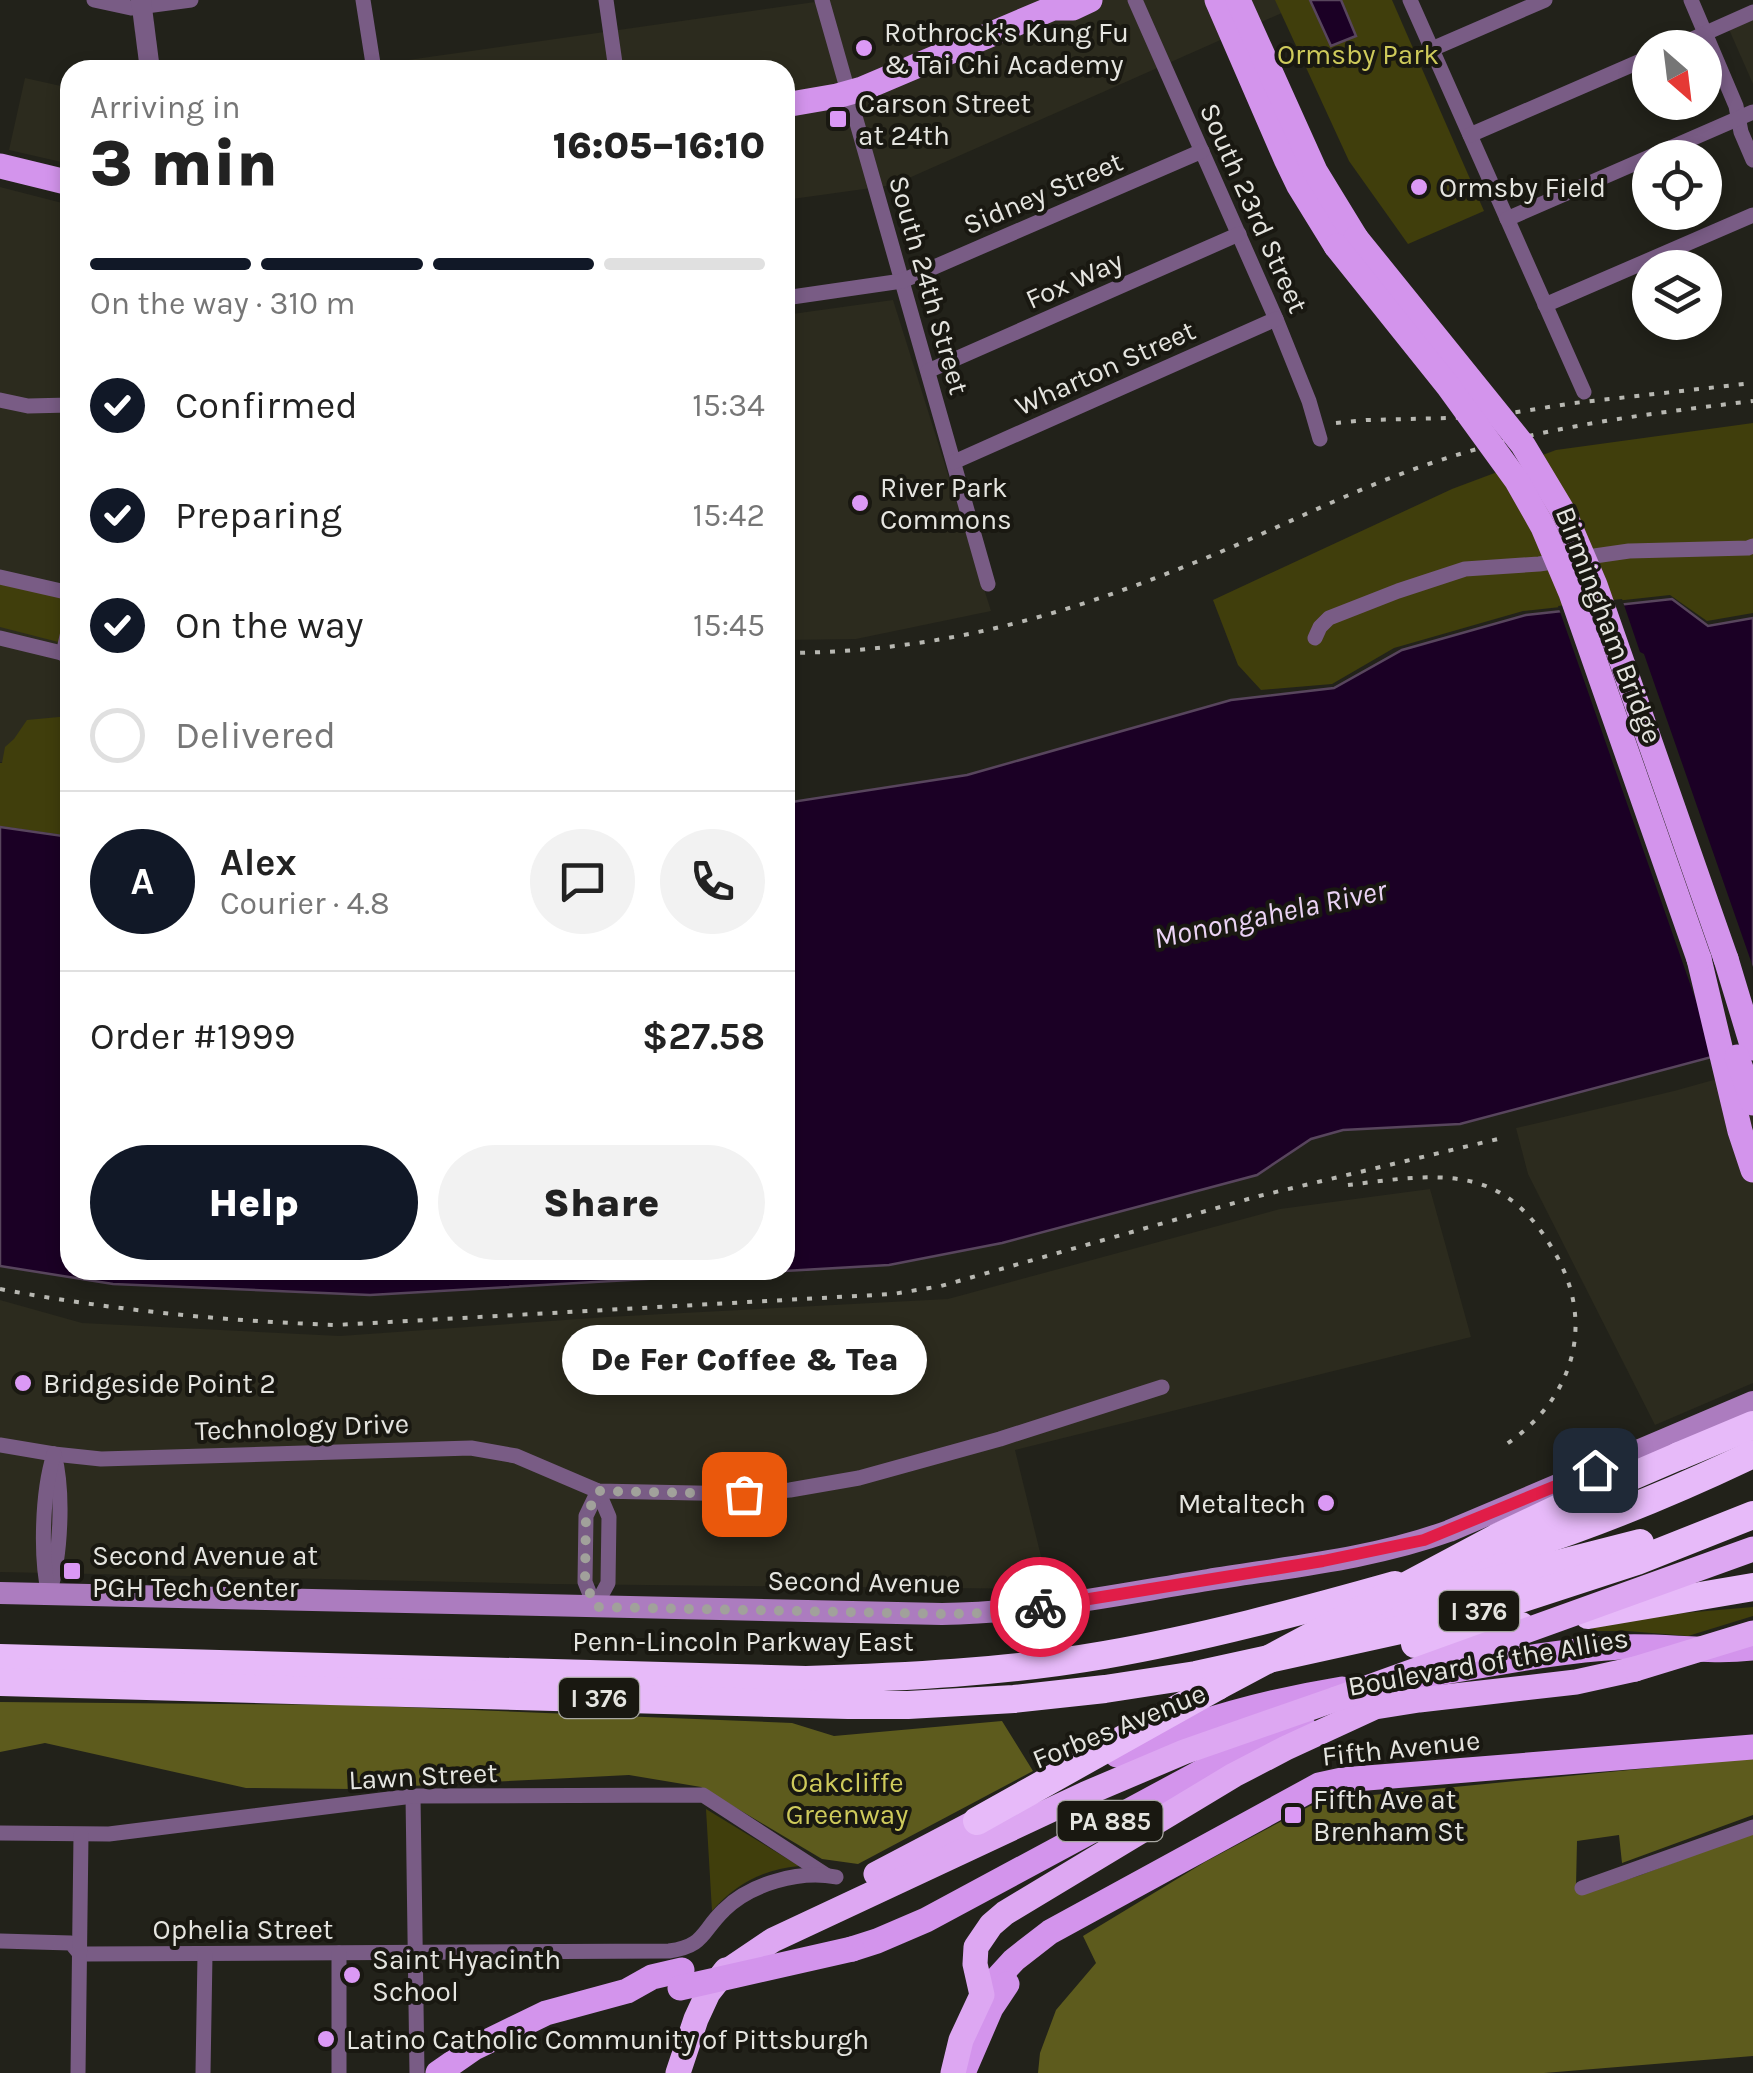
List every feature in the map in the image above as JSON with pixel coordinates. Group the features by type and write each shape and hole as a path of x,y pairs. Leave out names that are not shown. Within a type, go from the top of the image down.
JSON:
{"highway":[{"path":"976,1820 1207,1680 1532,1520 1753,1425"},
{"name":"I 376","path":"1233,1637 1513,1551 1639,1505 1753,1454"},
{"path":"1233,1637 1753,1514"},
{"name":"Penn-Lincoln Parkway East","path":"0,1682 908,1705 1060,1695 1207,1680 1505,1604 1622,1566 1753,1514"},
{"name":"Boulevard of the Allies","path":"1260,1726 1753,1549"},
{"path":"1207,1680 1753,1586"},
{"name":"Boulevard of the Allies","path":"1375,1707 1576,1682 1635,1670 1753,1633"},
{"name":"Penn-Lincoln Parkway East","path":"0,1658 928,1686 1148,1664 1233,1637"},
{"path":"982,1994 975,1964 976,1947 984,1932 1002,1916 1234,1775 1375,1707"},
{"path":"724,1973 773,1940 1070,1800 1172,1756 1260,1726"},
{"name":"Forbes Avenue","path":"678,2073 708,1994 741,1952 771,1930 976,1820"},
{"name":"Fifth Avenue","path":"953,2073 961,2040 982,1994"}],"main road":[{"path":"795,102 848,94 1056,4 1073,8 1090,0"},
{"name":"Birmingham Bridge","path":"1228,4 1315,170 1346,242 1502,460 1543,526 1571,594 1753,1103"},
{"path":"0,166 60,181"},
{"name":"Birmingham Bridge","path":"1346,242 1523,445 1566,515 1595,585 1726,959 1753,1048"},
{"path":"1699,959 1740,1132 1753,1170"},
{"path":"1726,959 1753,1016"},
{"name":"Second Avenue","path":"0,1593 994,1613 1323,1561 1424,1540 1753,1402"},
{"name":"Forbes Avenue","path":"976,1820 1162,1735 1279,1700 1588,1650 1753,1648"},
{"name":"Boulevard of the Allies","path":"852,1940 877,1941 926,1920 1246,1751 1375,1707"},
{"name":"Boulevard of the Allies","path":"438,2073 472,2060 546,2013 627,1991 656,1994 681,1979 852,1940 1195,1756 1260,1726"},
{"name":"Fifth Avenue","path":"982,1994 1014,1960 1050,1932 1319,1785 1753,1746"},
{"name":"Fifth Avenue","path":"963,2073 991,2008 1036,1942"}],"street":[{"path":"94,0 130,8 191,0"},
{"path":"363,0 372,60"},
{"path":"606,0 615,60"},
{"name":"South 24th Street","path":"822,0 988,584"},
{"name":"South 23rd Street","path":"1135,0 1276,320 1320,438"},
{"path":"1410,0 1584,392"},
{"path":"1432,49 1546,0"},
{"path":"1691,0 1704,30"},
{"path":"141,4 149,60"},
{"path":"1712,30 1753,12"},
{"path":"1470,136 1632,65"},
{"path":"1722,73 1736,106 1746,116"},
{"path":"1746,116 1741,132 1753,160"},
{"path":"1507,219 1746,116"},
{"name":"Sidney Street","path":"795,297 902,281 1202,151"},
{"path":"1545,305 1753,215"},
{"name":"Fox Way","path":"928,371 1239,234"},
{"name":"Wharton Street","path":"954,462 1276,320"},
{"path":"0,400 28,406 60,405"},
{"path":"1315,638 1329,618 1465,568 1539,564 1629,551 1753,546"},
{"path":"0,577 60,591"},
{"path":"0,638 60,653"},
{"name":"Technology Drive","path":"0,1445 88,1458 124,1459 471,1448 516,1456 598,1491 744,1494 858,1478 1000,1439 1162,1387"},
{"path":"49,1595 43,1571 47,1476 54,1454"},
{"path":"596,1607 608,1583 609,1516 598,1491"},
{"path":"596,1607 585,1582 586,1516 598,1491"},
{"name":"Lawn Street","path":"0,1833 109,1834 413,1796 702,1795 831,1876"},
{"path":"413,1796 417,2073"},
{"path":"1582,1888 1753,1827"},
{"path":"78,2073 81,1835"},
{"name":"Ophelia Street","path":"0,1941 71,1943 80,1954 669,1951 685,1949 701,1939 732,1902 756,1887 783,1879 831,1876"},
{"path":"339,1954 339,2073"},
{"path":"202,2073 204,1955"}],"shaded area":[{"path":"829,0 1311,0 893,185 795,199 795,60 408,60"},
{"path":"1753,16 1753,84 1728,27"},
{"path":"25,78 60,86 60,162 9,150"},
{"path":"0,187 60,202 60,769 0,762"},
{"path":"893,300 991,611 856,639 795,640 795,314"},
{"path":"1753,1069 1753,1383 1655,1425 1528,1174 1516,1128"},
{"path":"1430,1189 1471,1337 1015,1450 1049,1589 551,1584 0,1572 0,1300 82,1323 340,1336 948,1299 1280,1209"}],"green space":[{"name":"Ormsby Park","path":"1275,0 1392,0 1484,211 1408,244 1349,161"},
{"path":"1753,423 1753,613 1707,621 1670,595 1523,611 1394,648 1332,684 1261,690 1238,665 1213,600 1452,489 1556,450"},
{"path":"0,584 60,598 60,642 0,627"},
{"path":"60,717 60,835 0,826 0,763 5,747 27,720"},
{"path":"1753,1607 1753,1616 1688,1636 1590,1631 1595,1625 1660,1615"},
{"name":"Oakcliffe Greenway","path":"0,1702 351,1705 792,1723 834,1736 1002,1721 1033,1771 858,1864 822,1859 701,1787 629,1775 352,1789 246,1788 45,1743 0,1752"},
{"path":"1753,1758 1753,1815 1622,1863 1619,1835 1577,1841 1576,1886 1584,1893 1753,1833 1753,2056 1544,2073 1038,2073 1040,2053 1056,2010 1096,1963 1083,1936 1205,1862 1310,1806 1342,1798"},
{"path":"706,1809 799,1866 774,1870 751,1880 712,1911"}],"water":[{"path":"1310,0 1341,0 1356,36 1331,46"},
{"name":"Monongahela River","path":"1672,599 1708,626 1753,618 1753,1046 1460,1124 1343,1130 1311,1139 1257,1175 1002,1243 889,1265 795,1270 795,801 967,775 1231,700 1334,688 1402,650 1526,615"},
{"path":"0,827 60,836 60,1276 0,1266"},
{"path":"88,1280 630,1280 370,1295"}],"pier":[{"path":"1622,599 1753,967 1753,1051 1713,1062 1702,1018 1558,606"}],"railway":[{"path":"1336,423 1486,417 1753,383"},
{"path":"795,653 945,639 1045,615 1145,582 1363,489 1461,454 1585,425 1753,401"},
{"path":"0,1289 167,1313 336,1325 893,1294 941,1286 1259,1196 1502,1138"},
{"path":"1348,1185 1435,1177 1470,1181 1507,1197 1524,1211 1552,1248 1574,1304 1571,1358 1547,1407 1502,1447"}],"way so far":[{"path":"744,1494 598,1491 586,1516 585,1582 596,1607 942,1614 1040,1607"}],"place":[{"name":"Rothrock's Kung Fu & Tai Chi Academy","path":"864,48"},
{"name":"Carson Street at 24th","path":"838,119"},
{"name":"Ormsby Field","path":"1419,187"},
{"name":"River Park Commons","path":"860,503"},
{"name":"Bridgeside Point 2","path":"23,1383"},
{"name":"De Fer Coffee & Tea","path":"744,1494"},
{"name":"Metaltech","path":"1326,1503"},
{"name":"Second Avenue at PGH Tech Center","path":"72,1571"},
{"name":"Fifth Ave at Brenham St","path":"1293,1815"},
{"name":"Saint Hyacinth School","path":"352,1975"},
{"name":"Latino Catholic Community of Pittsburgh","path":"326,2039"}],"route":[{"path":"1040,1607 1323,1561 1424,1540 1595,1470"}]}
